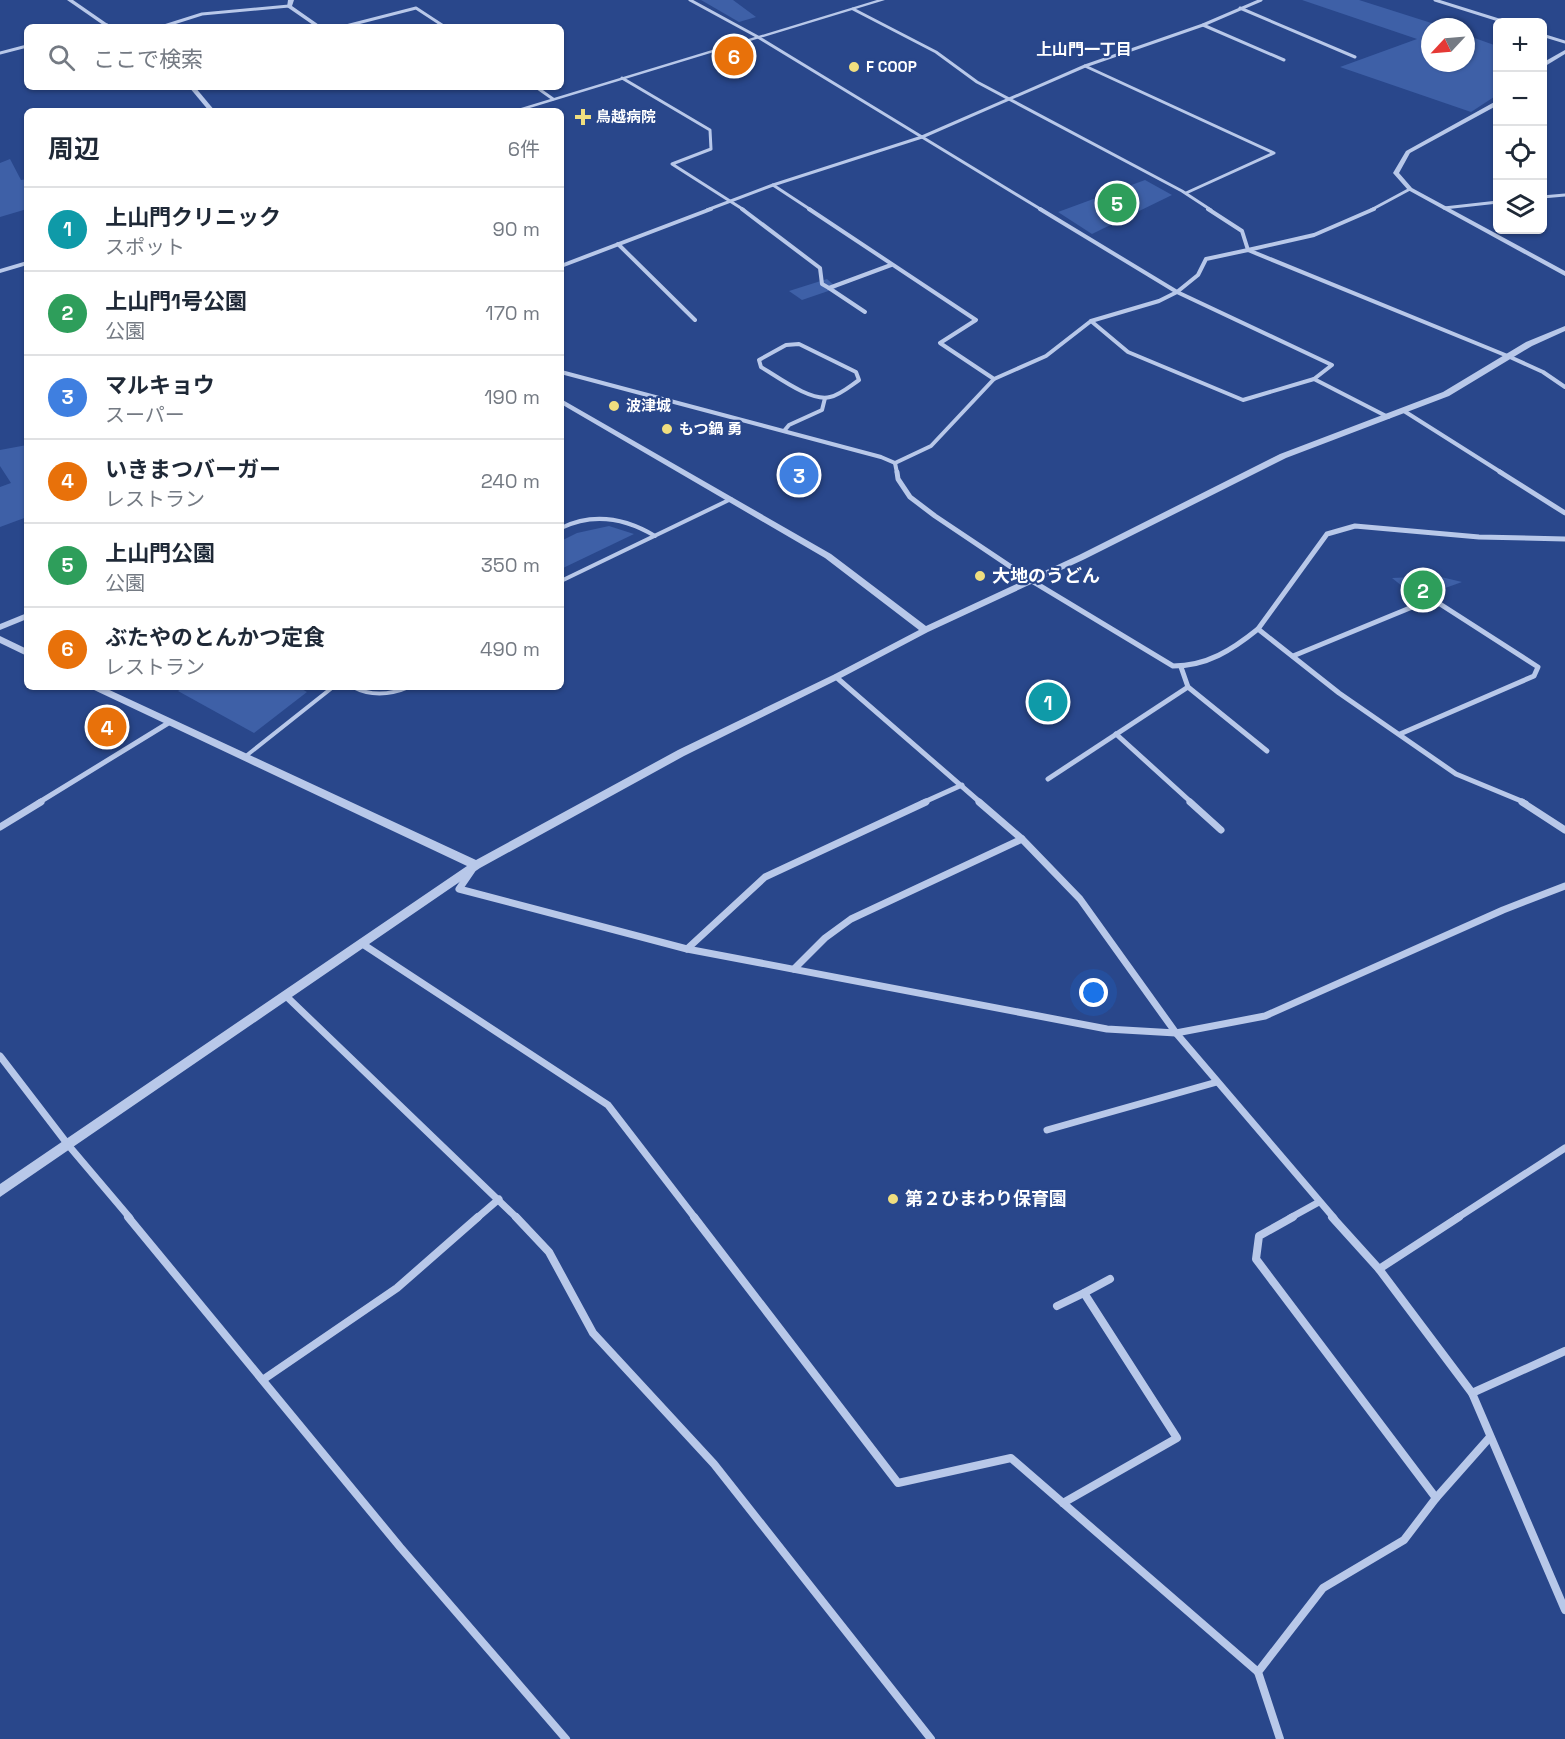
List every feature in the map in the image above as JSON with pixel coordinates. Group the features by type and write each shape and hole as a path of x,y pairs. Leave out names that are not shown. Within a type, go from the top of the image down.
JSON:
{"street":[{"path":"70,0 103,24"},
{"path":"690,0 758,37 1177,292 1332,365 1314,379 1243,400 1128,352 1091,321"},
{"path":"524,108 882,0"},
{"path":"564,265 731,200 922,136 1085,66 1203,25 1261,0"},
{"path":"1435,0 1493,18"},
{"path":"170,24 202,14 290,3 315,24"},
{"path":"354,24 416,8 440,24"},
{"path":"1240,8 1356,57"},
{"path":"853,9 936,52 977,82 1186,193 1242,231 1248,250"},
{"path":"1203,25 1284,60"},
{"path":"1547,37 1565,42"},
{"path":"0,53 24,47"},
{"path":"1547,63 1565,52"},
{"path":"1085,66 1274,153 1186,193"},
{"path":"622,78 710,130 711,149 672,164 731,200 820,268 822,284 865,312"},
{"path":"194,90 210,108"},
{"path":"540,90 553,99"},
{"path":"1493,104 1408,152 1396,173 1410,189 1565,274"},
{"path":"773,185 891,266 976,320 940,343 994,378"},
{"path":"564,373 895,463 931,446 994,378 1046,356 1091,321 1159,301 1177,292 1198,275 1206,260 1314,235 1365,213 1410,189"},
{"path":"1547,197 1565,195"},
{"path":"1444,208 1493,202"},
{"path":"618,244 695,320"},
{"path":"1248,250 1510,357 1543,372 1565,387"},
{"path":"0,271 24,264"},
{"path":"829,288 891,266"},
{"path":"0,1191 69,1146 476,865 681,753 836,677 925,630 1032,581 1283,456 1446,394 1529,344 1565,328"},
{"path":"799,344 855,372 860,380 833,397 825,398 812,396 761,366 759,360 786,345 799,344"},
{"path":"1314,379 1388,417"},
{"path":"784,431 789,425 822,410 825,398"},
{"path":"564,403 828,556 925,630"},
{"path":"1404,411 1565,513"},
{"path":"895,463 898,479 910,497 935,516 1032,581 1173,666 1181,667 1189,667 1226,653 1258,629 1327,534 1355,526 1479,537 1565,539"},
{"path":"1293,656 1422,603 1440,604 1538,667 1534,676 1400,734"},
{"path":"0,627 24,617"},
{"path":"1258,629 1339,693 1456,774 1527,804 1565,830"},
{"path":"0,639 24,651"},
{"path":"1181,667 1188,687 1267,751"},
{"path":"836,677 1022,839 1080,898 1176,1033 1379,1269 1472,1393 1565,1610"},
{"path":"1048,779 1188,687"},
{"path":"101,690 476,865"},
{"path":"0,827 170,722"},
{"path":"1116,734 1221,830"},
{"path":"687,949 765,877 962,785"},
{"path":"794,969 825,938 851,919 1022,839"},
{"path":"476,865 459,889 687,949 1107,1029 1176,1033 1265,1016 1492,915 1565,886"},
{"path":"361,943 608,1105 898,1483 1011,1458 1258,1672 1280,1739"},
{"path":"286,996 499,1199 549,1252 593,1333 714,1464 931,1739"},
{"path":"0,1056 69,1146 264,1379 400,1547 566,1739"},
{"path":"1047,1130 1217,1082"},
{"path":"1379,1269 1565,1148"},
{"path":"264,1379 397,1288 499,1199"},
{"path":"1319,1202 1258,1236 1256,1259 1436,1498"},
{"path":"1058,1306 1110,1279"},
{"path":"1063,1503 1177,1438 1084,1293"},
{"path":"1472,1393 1565,1351"},
{"path":"1258,1672 1323,1588 1404,1540 1436,1498 1490,1437"}],"lane":[{"path":"564,580 731,499"},
{"path":"564,527 583,519 606,517 628,522 655,537"},
{"path":"246,756 329,690"},
{"path":"358,690 362,693 375,694 391,694 401,690"}],"shaded area":[{"path":"701,0 733,0 756,17 739,22"},
{"path":"1302,0 1359,0 1421,20 1421,72 1475,72 1475,38 1493,45 1493,98 1471,112 1340,67 1417,39"},
{"path":"10,159 21,180 24,180 24,210 0,217 0,163"},
{"path":"1145,180 1172,195 1092,234 1058,212"},
{"path":"827,279 837,288 802,300 789,291"},
{"path":"24,446 24,518 0,527 0,487 11,483 0,466 0,450"},
{"path":"609,526 634,534 564,568 564,540 577,533"},
{"path":"1437,576 1462,582 1417,598 1392,578"},
{"path":"303,690 307,692 254,733 178,691"}],"place":[{"name":"ぶたやのとんかつ定食","path":"734,56"},
{"name":"F COOP","path":"854,67"},
{"name":"鳥越病院","path":"583,117"},
{"name":"上山門公園","path":"1117,203"},
{"name":"波津城","path":"614,406"},
{"name":"もつ鍋 勇","path":"667,429"},
{"name":"マルキョウ","path":"799,475"},
{"name":"大地のうどん","path":"980,576"},
{"name":"上山門1号公園","path":"1423,590"},
{"name":"上山門クリニック","path":"1048,702"},
{"name":"いきまつバーガー","path":"107,727"},
{"name":"第２ひまわり保育園","path":"893,1199"}],"district":[{"name":"上山門一丁目","path":"1084,49"}]}
